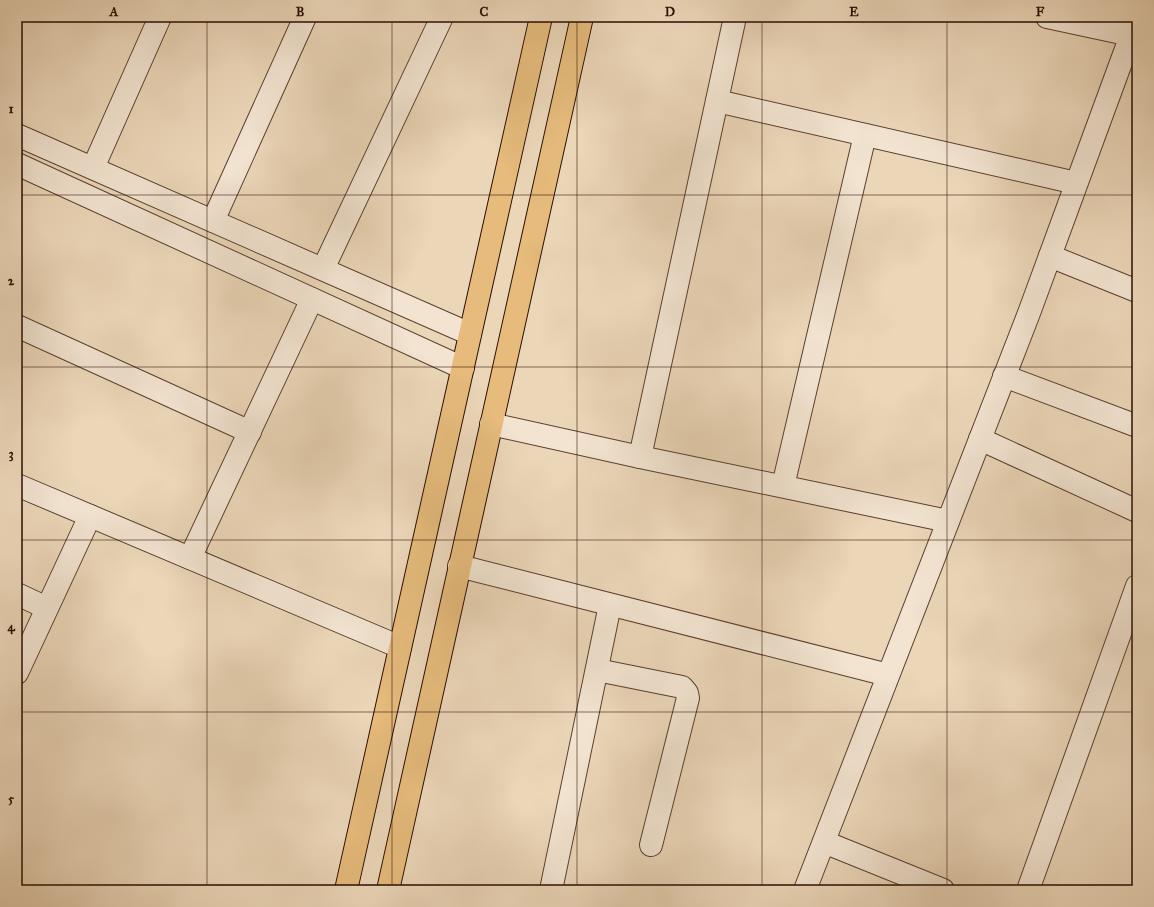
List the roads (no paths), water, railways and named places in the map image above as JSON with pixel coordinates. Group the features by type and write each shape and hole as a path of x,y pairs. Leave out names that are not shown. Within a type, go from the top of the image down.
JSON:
{"main road":[{"path":"346,890 541,17"},
{"path":"388,890 490,424 582,17"}],"street":[{"path":"92,168 160,17"},
{"path":"213,221 305,17"},
{"path":"323,269 442,17"},
{"path":"640,457 735,17"},
{"path":"805,890 1050,256 1134,27 1047,17"},
{"path":"717,101 1076,183"},
{"path":"783,486 865,134"},
{"path":"17,135 470,334"},
{"path":"17,164 463,368"},
{"path":"1050,256 1137,291"},
{"path":"190,558 312,299"},
{"path":"17,326 250,432"},
{"path":"1004,376 1137,426"},
{"path":"490,424 640,457 948,521"},
{"path":"980,439 1137,511"},
{"path":"17,485 400,647"},
{"path":"17,673 90,516"},
{"path":"459,566 888,675"},
{"path":"1028,890 1137,586"},
{"path":"17,594 47,608"},
{"path":"551,890 610,604"},
{"path":"597,670 682,688 687,693 688,698 651,845"},
{"path":"824,842 943,890"}]}
